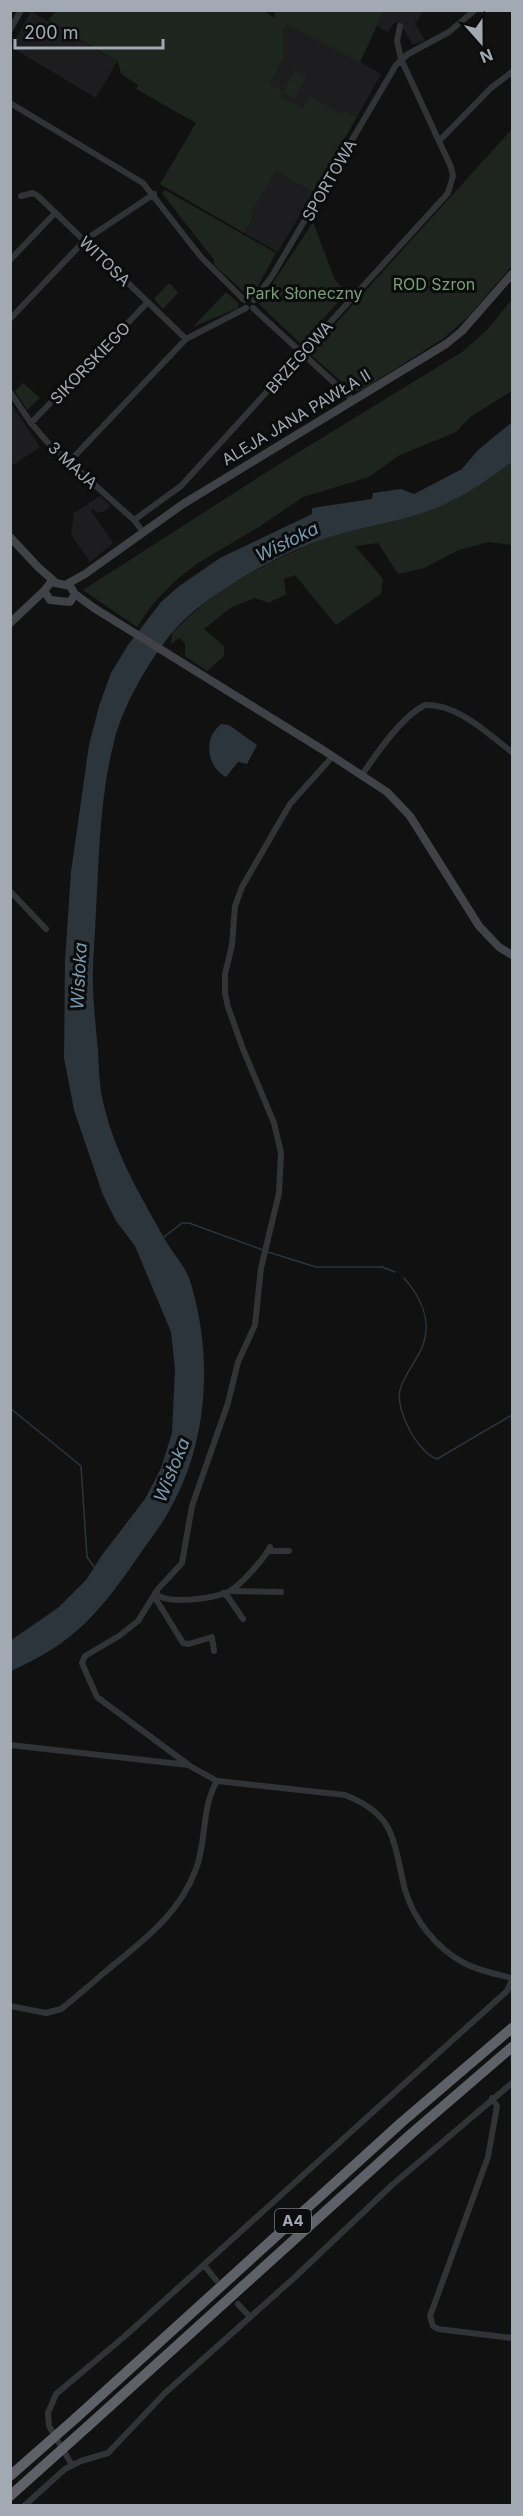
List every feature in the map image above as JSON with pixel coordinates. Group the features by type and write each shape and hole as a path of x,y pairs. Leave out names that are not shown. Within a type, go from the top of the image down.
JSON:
{"highway":[{"name":"A4","path":"10,2476 394,2129 513,2028"},
{"name":"A4","path":"10,2496 411,2134 513,2047"}],"street":[{"path":"10,30 21,10"},
{"name":"SPORTOWA","path":"254,300 272,276 401,59 449,32 475,10"},
{"path":"400,26 397,40 401,59 440,140 491,88 513,72"},
{"path":"10,103 143,183 154,194 206,263 244,300 249,308 353,400"},
{"name":"BRZEGOWA","path":"134,520 181,486 448,193 453,176 440,140"},
{"name":"WITOSA","path":"21,196 33,193 85,240 186,339"},
{"path":"10,319 85,240 154,194"},
{"path":"10,260 55,213"},
{"name":"ALEJA JANA PAWŁA II","path":"72,592 85,574 183,504 446,344 462,331 513,274"},
{"path":"69,462 186,339 249,308 254,300 249,298 244,300"},
{"name":"SIKORSKIEGO","path":"32,423 148,302"},
{"name":"3 MAJA","path":"10,392 32,423 69,462 134,520 143,532"},
{"path":"10,537 38,567 56,582 94,608 333,756 401,805 479,926 499,947 513,955"},
{"path":"38,567 50,600"},
{"path":"10,623 45,588 56,582"},
{"path":"20,614 72,592"},
{"path":"362,775 403,724 425,705 440,706 458,714 513,752"},
{"path":"72,2466 50,2426 48,2414 56,2394 204,2265 507,1991 513,1979 478,1970 463,1963 431,1937 417,1917 405,1891 390,1830 378,1815 362,1802 345,1795 217,1781 190,1766 97,1697 82,1663 85,1656 138,1622 154,1594 177,1569 184,1556 192,1506 228,1403 238,1362 255,1325 260,1275 280,1185 281,1153 277,1135 243,1049 225,993 225,974 235,906 242,887 290,804 333,756"},
{"path":"10,891 46,929"},
{"path":"226,1592 269,1549 289,1551"},
{"path":"154,1594 168,1600 226,1592 281,1592"},
{"path":"226,1592 243,1619"},
{"path":"154,1594 183,1643 189,1644 212,1637 214,1651"},
{"path":"10,1745 190,1766"},
{"path":"10,2006 46,2013 61,2009 170,1916 188,1890 197,1868 208,1801 217,1781"},
{"path":"24,2505 57,2475 72,2466 108,2453 165,2393 392,2185 492,2098 513,2083"},
{"path":"492,2098 497,2106 488,2157 430,2316 433,2326 438,2329 513,2338"},
{"path":"204,2265 216,2280"},
{"path":"238,2304 250,2317"}],"shaded area":[{"path":"31,11 117,62 96,98 11,47"},
{"path":"384,11 423,11 415,24 425,40 413,45 402,27 395,22 388,32 377,26"},
{"path":"287,25 338,49 381,74 357,117 345,110 342,115 303,108 280,96 270,84 283,60 283,32"},
{"path":"276,170 313,192 278,252 244,233 254,217 250,214"},
{"path":"10,402 40,447 14,465 11,460"},
{"path":"100,496 111,506 97,513 93,509 91,511 113,543 90,562 71,535 74,513"}],"green space":[{"path":"263,10 274,18 275,11 384,11 360,62 287,25 283,32 283,60 270,84 282,90 280,96 303,108 310,96 341,114 344,110 357,117 313,192 276,171 250,214 254,216 244,233 160,184 196,123 136,89 138,85 121,74 118,62 48,20 56,11"},
{"path":"295,70 306,77 294,98 283,92"},
{"name":"ROD Szron","path":"512,129 512,266 468,317 444,338 362,390 352,391 309,353"},
{"name":"Park Słoneczny","path":"165,190 276,253 256,290 245,293 214,265 214,260 162,193"},
{"name":"Park Słoneczny","path":"313,222 335,280 347,292 301,344 259,304"},
{"path":"168,284 171,284 178,293 163,309 154,299"},
{"path":"226,292 238,303 238,308 193,327"},
{"path":"512,299 512,391 470,417 456,432 398,456 369,477 303,497 259,527 198,563 176,580 153,604 137,627 83,590 281,463 462,352 488,329"},
{"path":"23,383 40,398 27,410 15,391"},
{"path":"512,462 512,545 489,542 459,550 424,568 398,574 378,543 355,546 383,579 381,594 336,625 295,575 284,579 286,594 269,603 255,598 232,607 204,629 224,646 224,656 207,671 185,656 185,643 179,638 171,644 172,633 207,601 231,584 329,536 500,471"}],"water":[{"name":"Wisłoka","path":"512,422 512,462 489,479 434,509 336,535 294,551 247,575 203,604 185,619 163,645 145,671 123,714 109,763 99,848 93,979 100,1086 113,1135 127,1170 164,1238 186,1271 191,1284 202,1341 203,1399 199,1428 183,1483 156,1532 112,1593 85,1623 53,1649 11,1671 10,1641 59,1607 86,1580 145,1499 161,1468 172,1433 175,1369 171,1332 135,1246 116,1221 103,1195 74,1110 64,1058 65,961 71,872 89,745 99,706 111,673 128,645 161,602 178,587 220,558 312,514 312,508 372,499 373,493 401,489 414,494 462,469 478,450"},
{"path":"221,724 229,725 257,745 247,764 238,762 226,777 214,765 209,747 214,731"}],"waterway":[{"path":"164,1237 182,1223 189,1223 263,1250"},
{"path":"268,1252 316,1267 382,1267 395,1272"},
{"path":"404,1278 423,1309 426,1327 423,1345 404,1378 399,1398 404,1419 422,1448 437,1459 512,1415"},
{"path":"10,1408 81,1466 87,1557 94,1567"}]}
